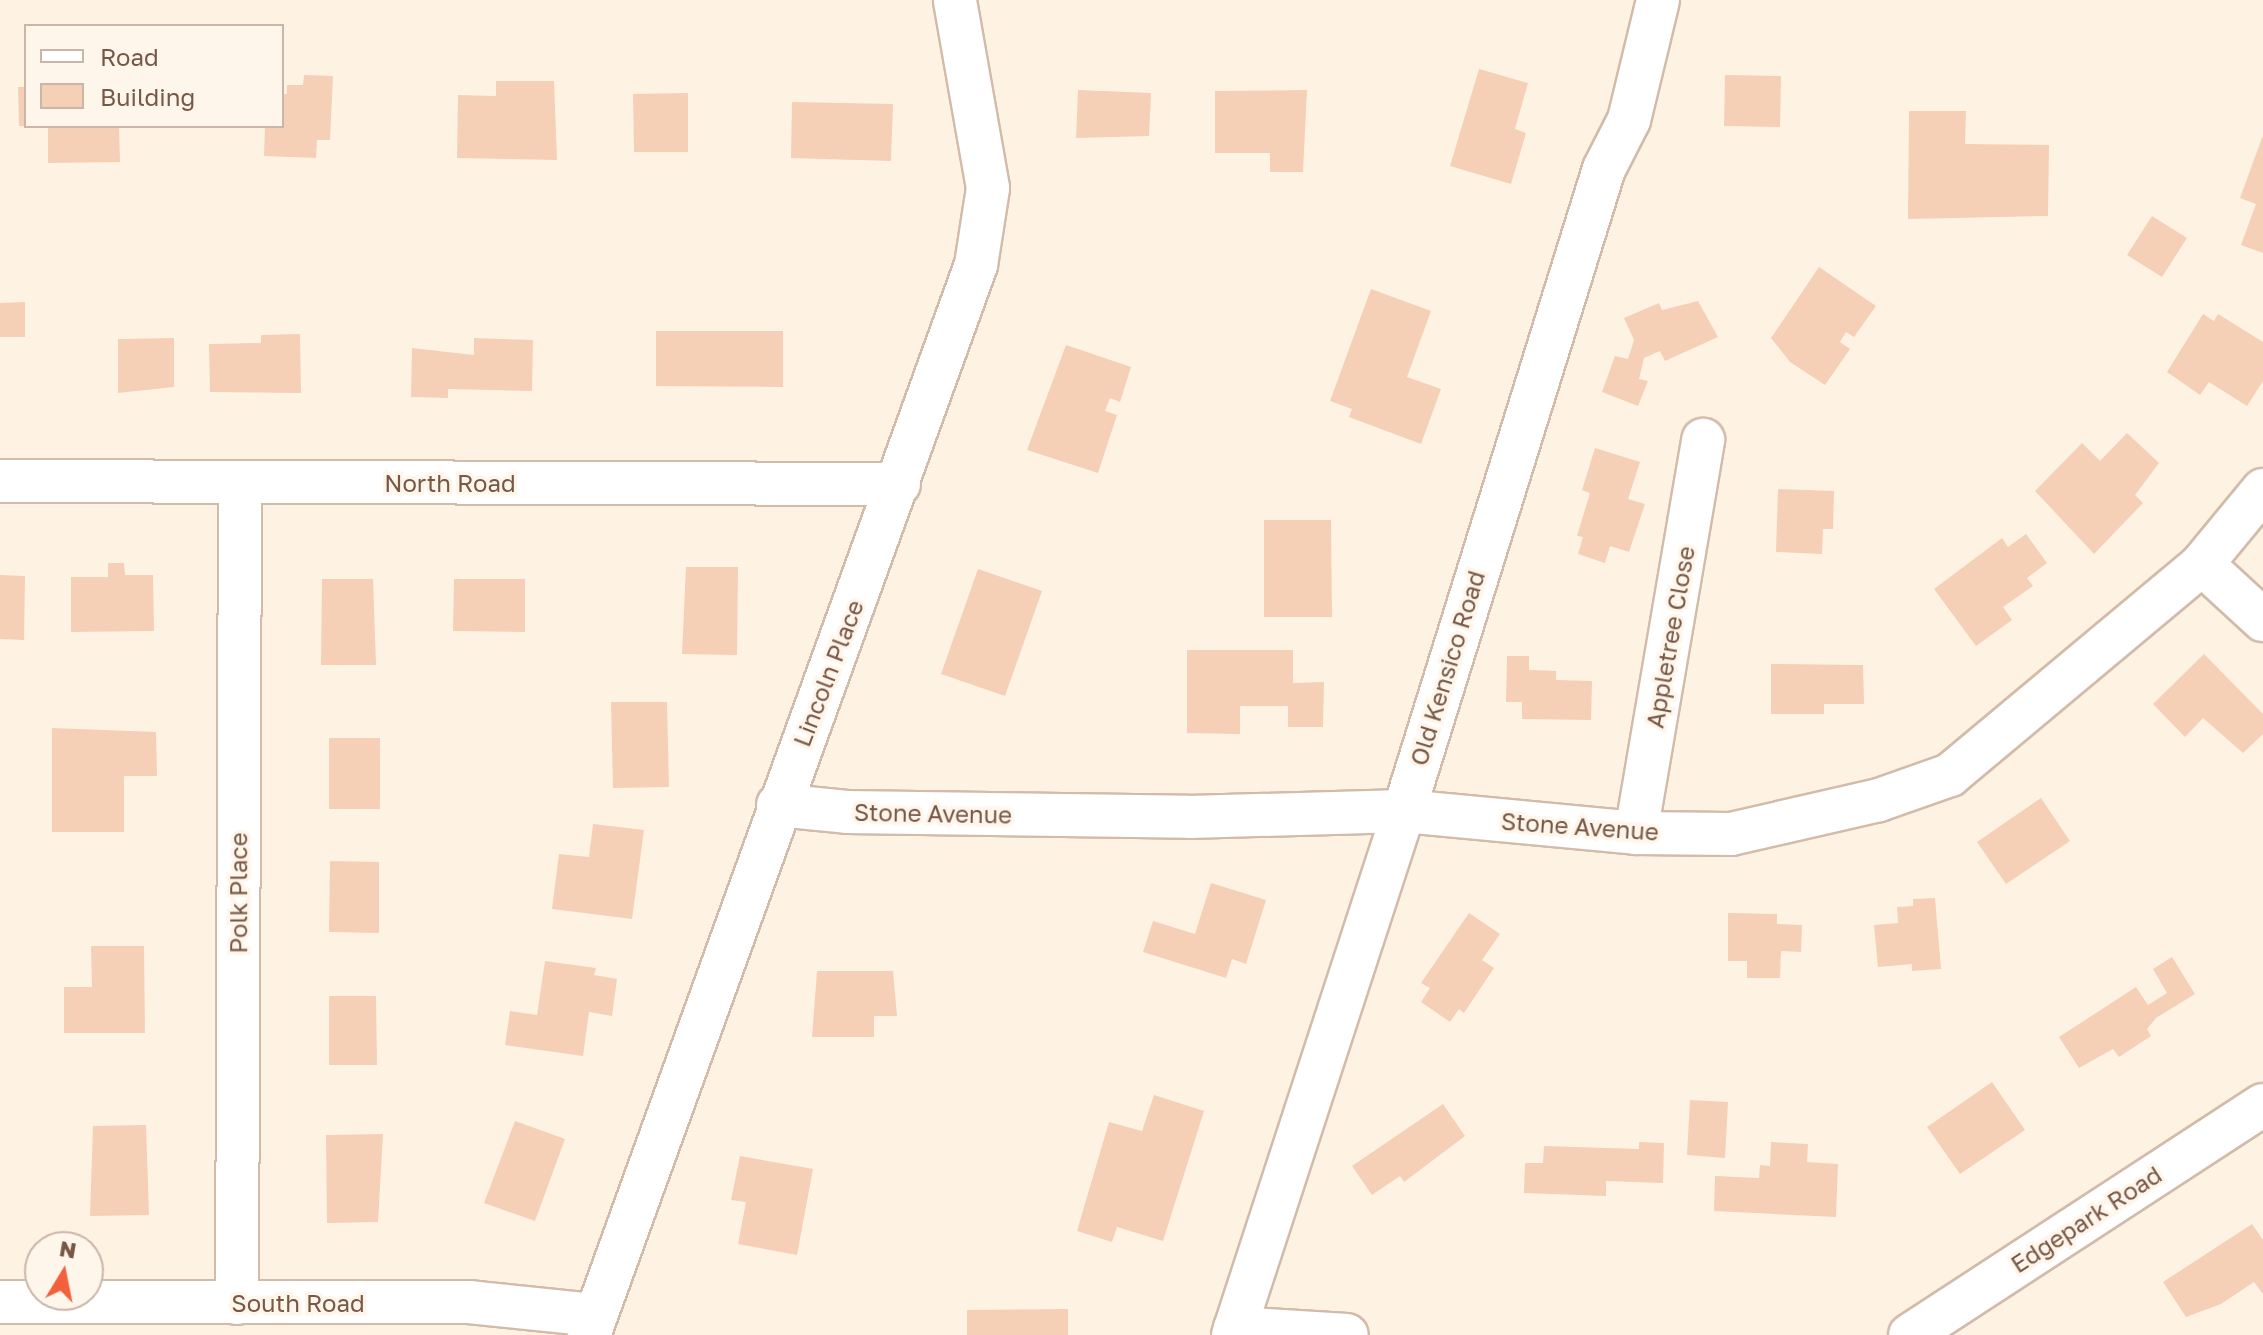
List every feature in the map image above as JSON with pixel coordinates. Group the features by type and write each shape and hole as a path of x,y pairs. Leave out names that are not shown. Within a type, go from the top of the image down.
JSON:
{"street":[{"name":"Lincoln Place","path":"592,1325 778,805 899,484 987,220 982,141 955,0"},
{"name":"Old Kensico Road","path":"1234,1332 1404,811 1518,433 1604,169 1629,120 1658,0"},
{"name":"Appletree Close","path":"1636,833 1703,440"},
{"name":"North Road","path":"0,481 899,484"},
{"name":"Polk Place","path":"237,1303 240,483"},
{"name":"Stone Avenue","path":"778,805 847,812 1189,817 1404,811 1636,833 1731,834 1879,800 1950,775 2202,564 2263,490"},
{"path":"2202,564 2263,620"},
{"name":"Edgepark Road","path":"1910,1335 2263,1105"},
{"name":"South Road","path":"0,1302 469,1302 592,1325"},
{"path":"1234,1332 1347,1335"}],"building":[{"path":"1479,69 1528,83 1515,129 1526,133 1511,184 1450,166"},
{"path":"304,75 333,76 330,140 317,140 316,158 264,156 265,128 284,128 287,85 303,85"},
{"path":"1725,75 1781,76 1780,127 1724,126"},
{"path":"496,81 554,81 557,160 457,158 458,95 496,96"},
{"path":"18,87 24,87 24,126 19,126"},
{"path":"1078,90 1151,93 1149,136 1076,138"},
{"path":"1307,90 1303,172 1270,172 1270,153 1215,153 1215,91"},
{"path":"688,93 688,152 634,152 633,94"},
{"path":"792,102 893,104 891,161 791,158"},
{"path":"1909,111 1966,111 1965,144 2049,145 2048,216 1908,219"},
{"path":"48,128 119,128 120,162 48,163"},
{"path":"2263,135 2263,253 2241,245 2256,204 2240,198"},
{"path":"2152,216 2187,238 2162,277 2127,255"},
{"path":"1819,267 1876,306 1854,337 1846,332 1840,342 1850,349 1825,385 1790,362 1771,338"},
{"path":"1371,289 1431,311 1407,377 1441,389 1421,444 1349,417 1352,409 1330,401"},
{"path":"1698,301 1718,337 1665,361 1660,351 1644,358 1639,379 1648,381 1638,406 1602,392 1615,356 1628,359 1634,340 1624,318 1659,303 1662,310"},
{"path":"25,302 25,337 0,337 0,303"},
{"path":"2203,314 2214,321 2218,314 2263,342 2263,381 2247,406 2209,382 2200,395 2167,372"},
{"path":"656,331 783,331 783,387 656,386"},
{"path":"300,334 301,393 210,392 209,344 261,343 261,335"},
{"path":"174,338 174,387 118,393 118,339"},
{"path":"474,338 533,340 532,391 448,389 448,398 411,397 412,348 474,355"},
{"path":"1066,345 1131,367 1120,402 1110,398 1105,411 1117,415 1098,473 1027,450"},
{"path":"2127,433 2159,463 2135,495 2143,503 2094,554 2035,491 2082,443 2100,461"},
{"path":"1595,448 1640,462 1628,499 1645,504 1629,552 1610,546 1605,563 1578,554 1583,537 1577,536 1590,493 1582,490"},
{"path":"1778,489 1834,491 1833,529 1823,529 1822,554 1776,552"},
{"path":"1264,520 1331,520 1332,617 1264,617"},
{"path":"2026,534 2047,563 2027,578 2033,586 2003,607 2012,620 1976,646 1934,589 2002,538 2008,547"},
{"path":"108,563 124,563 125,575 153,575 154,631 71,632 71,577 108,577"},
{"path":"686,567 738,567 737,655 682,654"},
{"path":"978,569 1042,591 1005,696 941,674"},
{"path":"0,575 25,576 24,640 0,639"},
{"path":"322,579 373,579 376,665 321,665"},
{"path":"454,579 525,579 525,632 453,631"},
{"path":"1187,650 1293,650 1293,683 1324,682 1323,727 1288,727 1288,706 1240,706 1240,734 1187,733"},
{"path":"2204,654 2263,714 2263,734 2243,753 2203,718 2185,737 2153,704"},
{"path":"1507,656 1529,656 1529,670 1556,671 1556,680 1592,681 1591,720 1522,719 1522,702 1506,702"},
{"path":"1771,664 1863,665 1864,704 1824,704 1824,714 1771,714"},
{"path":"611,702 667,702 669,787 613,788"},
{"path":"52,728 156,732 157,776 124,776 124,832 52,832"},
{"path":"329,738 380,738 380,809 329,809"},
{"path":"2041,798 2070,841 2006,884 1977,842"},
{"path":"593,824 644,830 632,919 552,909 559,854 589,857"},
{"path":"330,861 379,862 379,933 329,932"},
{"path":"1211,883 1266,900 1246,964 1232,959 1226,978 1143,952 1153,921 1195,934"},
{"path":"1935,898 1941,969 1912,971 1912,964 1878,967 1874,925 1898,923 1897,907 1913,906 1913,899"},
{"path":"1469,913 1500,934 1482,960 1494,968 1464,1013 1459,1009 1450,1022 1421,1002 1430,988 1421,983"},
{"path":"1728,913 1777,914 1777,924 1802,925 1801,952 1781,951 1780,978 1747,978 1747,961 1728,961"},
{"path":"91,946 144,946 145,1033 64,1033 64,987 92,987"},
{"path":"2172,957 2195,994 2156,1018 2147,1029 2151,1036 2119,1057 2113,1049 2079,1068 2059,1037 2136,987 2148,1005 2167,993 2153,969"},
{"path":"545,961 596,968 594,975 617,979 612,1016 589,1012 583,1056 505,1045 510,1011 537,1015"},
{"path":"817,971 893,971 897,1016 874,1016 874,1037 812,1037"},
{"path":"329,996 376,996 377,1065 329,1065"},
{"path":"1992,1082 2025,1130 1960,1174 1927,1127"},
{"path":"1154,1095 1204,1111 1163,1241 1117,1227 1112,1242 1077,1231 1109,1122 1142,1131"},
{"path":"1690,1100 1728,1102 1725,1158 1687,1155"},
{"path":"1443,1104 1465,1136 1404,1182 1400,1176 1372,1195 1352,1166"},
{"path":"515,1121 565,1139 535,1221 484,1203"},
{"path":"146,1125 149,1215 90,1216 93,1126"},
{"path":"383,1134 378,1222 327,1223 326,1135"},
{"path":"1639,1142 1664,1143 1663,1183 1606,1181 1606,1196 1524,1193 1525,1163 1543,1163 1544,1146 1639,1149"},
{"path":"1771,1142 1808,1144 1807,1162 1838,1164 1836,1217 1714,1211 1715,1176 1759,1178 1760,1165 1770,1166"},
{"path":"740,1156 813,1169 797,1255 738,1244 746,1202 731,1200"},
{"path":"2252,1224 2263,1240 2263,1294 2254,1282 2221,1304 2186,1317 2163,1282"},
{"path":"1068,1309 1068,1335 967,1335 967,1310"}]}
